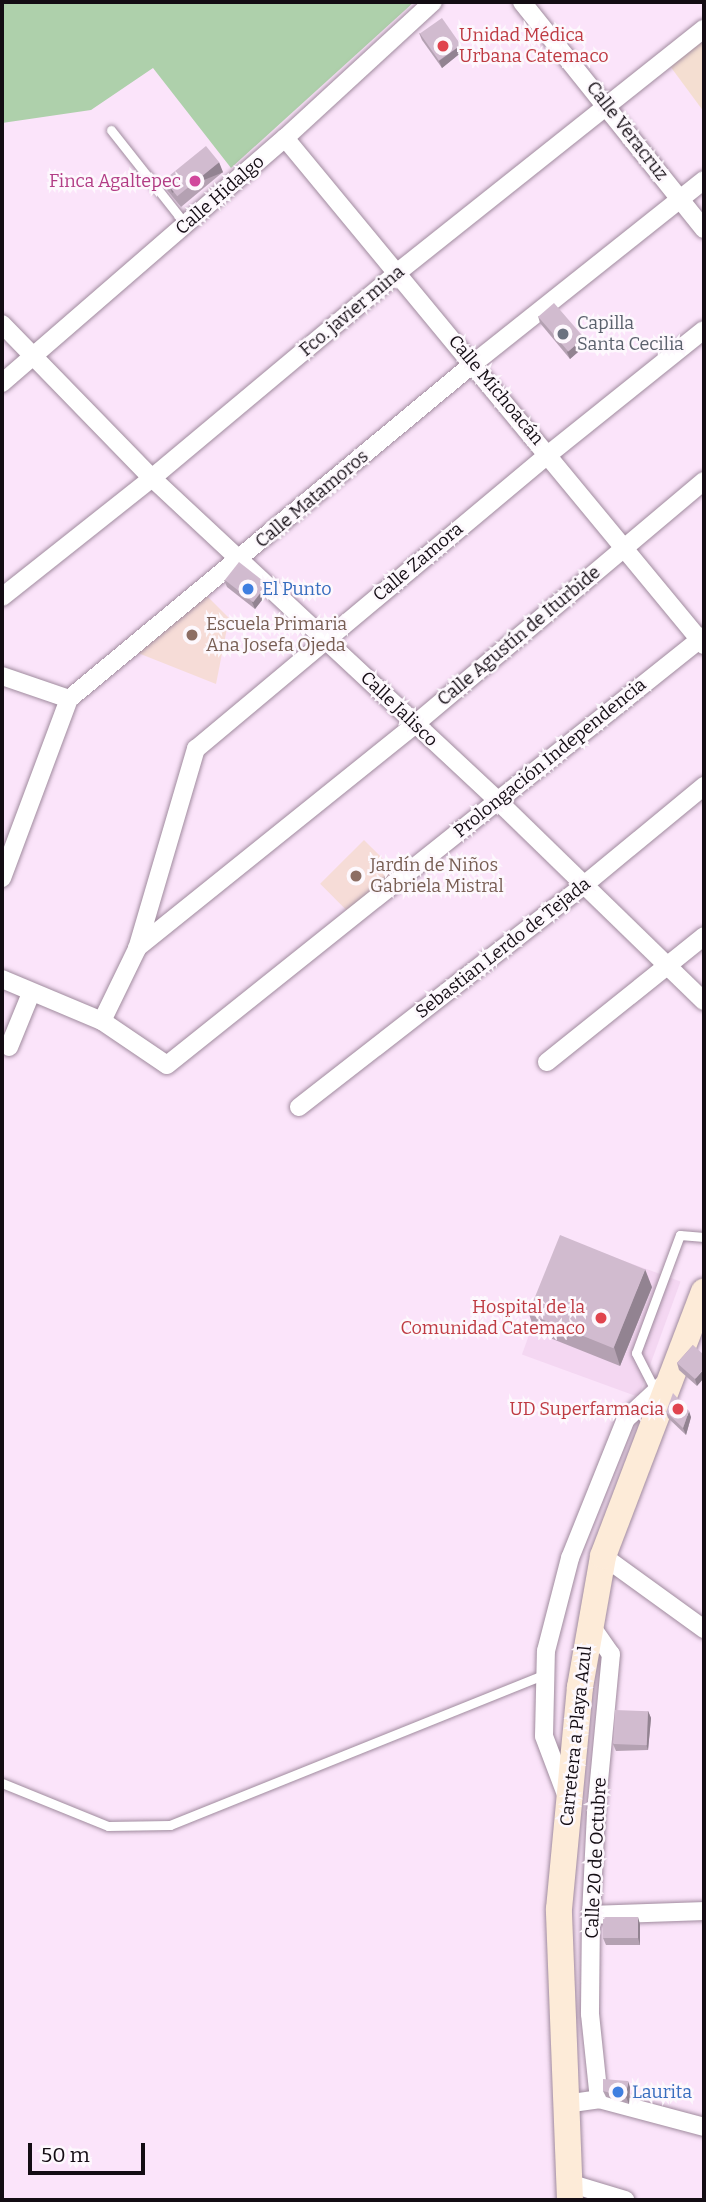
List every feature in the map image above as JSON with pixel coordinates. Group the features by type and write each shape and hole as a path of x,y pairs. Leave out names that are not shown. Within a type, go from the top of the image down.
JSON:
{"main road":[{"name":"Carretera a Playa Azul","path":"569,2192 559,1909 589,1623 603,1556 663,1389 704,1292"}],"street":[{"name":"Calle Hidalgo","path":"2,383 285,138 433,2"},
{"name":"Calle Veracruz","path":"522,2 608,105 704,229"},
{"name":"Fco. javier mina","path":"2,597 152,478 398,272 704,30"},
{"name":"Calle Michoacán","path":"285,138 703,640"},
{"name":"Calle Matamoros","path":"69,699 474,363 704,180"},
{"name":"Calle Jalisco","path":"2,324 152,478 241,558 414,725 498,801 704,1001"},
{"name":"Calle Zamora","path":"102,1021 137,949 196,749 549,454 704,330"},
{"name":"Calle Agustín de Iturbide","path":"137,949 414,725 704,481"},
{"name":"Prolongación Independencia","path":"102,1021 167,1065 703,640"},
{"path":"2,676 69,699 2,878"},
{"name":"Sebastian Lerdo de Tejada","path":"299,1107 584,885 704,786"},
{"path":"547,1062 704,936"},
{"path":"2,979 102,1021"},
{"path":"9,1047 31,993"},
{"path":"569,1803 544,1736 546,1651 570,1558 626,1419 663,1389"},
{"path":"603,1556 704,1629"},
{"name":"Calle 20 de Octubre","path":"589,1623 611,1654 596,1813 591,1915 590,2014 599,2099"},
{"path":"591,1915 704,1911"},
{"path":"565,2104 599,2099 704,2127"},
{"path":"569,2192 625,2200"}],"lane":[{"path":"111,130 186,225"},
{"path":"663,1389 636,1353 680,1235 704,1237"},
{"path":"2,1783 108,1826 170,1825 546,1674"}],"shaded area":[{"path":"704,39 704,112 670,66"},
{"name":"Escuela Primaria Ana Josefa Ojeda","path":"206,595 229,618 216,684 138,653"},
{"name":"Jardín de Niños Gabriela Mistral","path":"364,840 395,871 351,915 320,884"},
{"name":"Hospital de la Comunidad Catemaco","path":"564,1239 681,1281 638,1397 522,1355"}],"green space":[{"path":"2,2 414,2 231,168 153,68 91,110 2,123"}],"building":[{"name":"Unidad Médica Urbana Catemaco","path":"442,18 461,45 439,61 420,33"},
{"path":"206,146 219,162 177,196 164,180"},
{"name":"Capilla Santa Cecilia","path":"554,303 584,338 568,351 538,317"},
{"name":"El Punto","path":"239,562 267,584 253,602 225,580"},
{"path":"560,1235 645,1269 613,1348 528,1314"},
{"path":"693,1345 704,1355 704,1369 695,1379 677,1363"},
{"name":"UD Superfarmacia","path":"673,1393 689,1411 683,1428 666,1412"},
{"path":"615,1710 648,1711 647,1745 614,1744"},
{"path":"603,1917 638,1917 638,1938 603,1938"},
{"path":"603,2079 628,2081 626,2097 603,2091"}],"place":[{"name":"Unidad Médica Urbana Catemaco","path":"443,46"},
{"name":"Finca Agaltepec","path":"195,181"},
{"name":"Capilla Santa Cecilia","path":"563,334"},
{"name":"El Punto","path":"248,589"},
{"name":"Escuela Primaria Ana Josefa Ojeda","path":"192,635"},
{"name":"Jardín de Niños Gabriela Mistral","path":"356,876"},
{"name":"Hospital de la Comunidad Catemaco","path":"601,1318"},
{"name":"UD Superfarmacia","path":"678,1409"},
{"name":"Laurita","path":"618,2092"}]}
